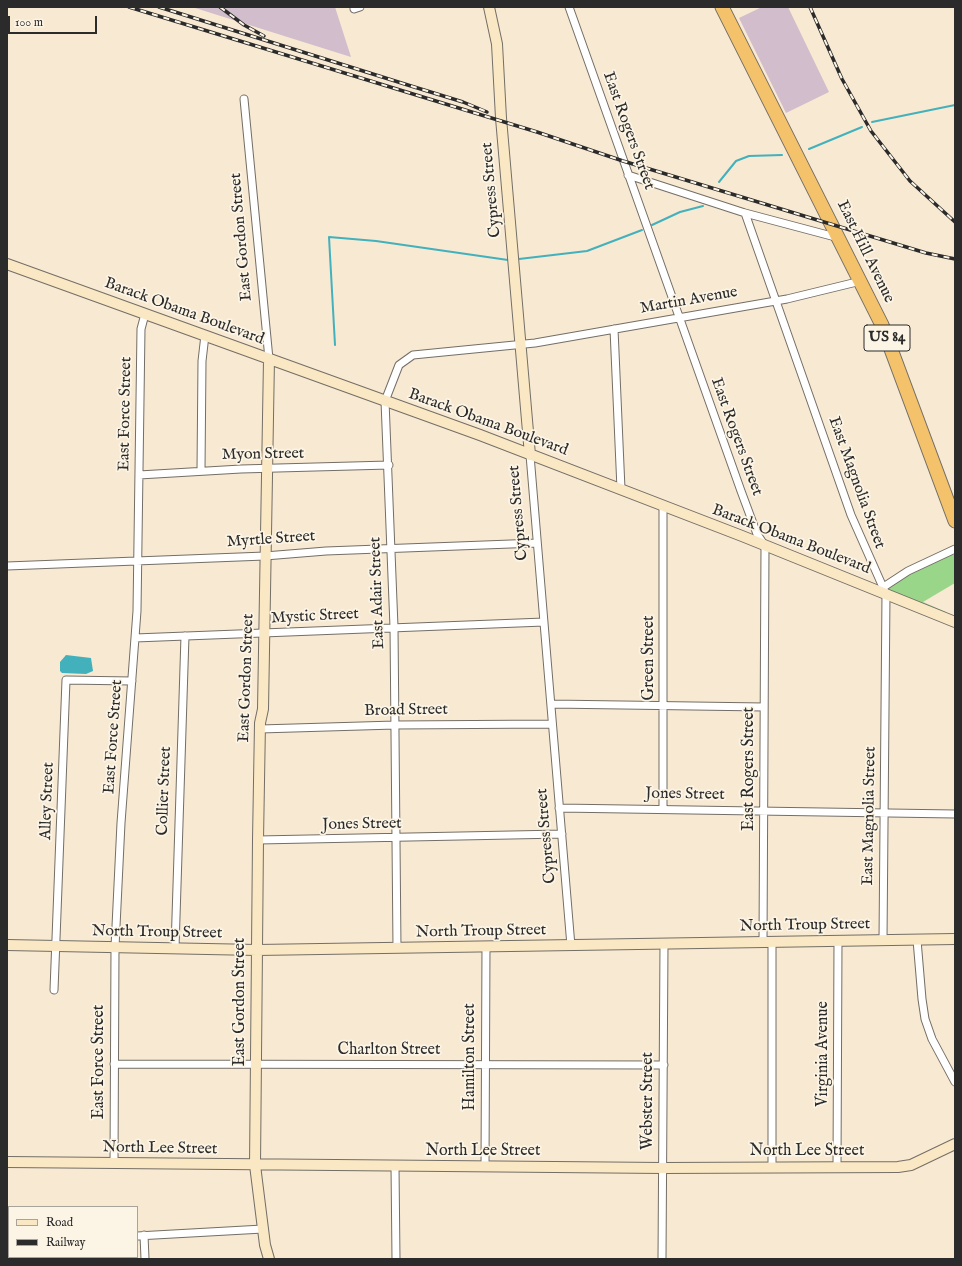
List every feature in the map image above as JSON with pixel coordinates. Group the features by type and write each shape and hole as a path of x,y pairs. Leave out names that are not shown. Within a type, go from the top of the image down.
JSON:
{"highway":[{"name":"East Hill Avenue","path":"722,7 861,281 892,348 955,521"}],"street":[{"name":"Cypress Street","path":"489,7 497,44 502,122 571,946"},
{"name":"East Rogers Street","path":"569,7 748,510 765,546 764,810 772,1167"},
{"name":"East Gordon Street","path":"244,98 269,359 263,709 260,729 256,950 255,1166 263,1229 269,1259"},
{"path":"628,175 745,213 839,238"},
{"name":"East Magnolia Street","path":"745,213 851,515 884,591 883,940"},
{"name":"Barack Obama Boulevard","path":"7,264 205,335 621,489 663,507 884,591 955,622"},
{"name":"Martin Avenue","path":"521,346 825,291 861,281"},
{"name":"East Force Street","path":"114,1163 115,946 121,823 135,638 141,329 145,314"},
{"path":"614,329 621,489"},
{"path":"201,470 202,361 205,335"},
{"name":"East Adair Street","path":"397,948 394,627 389,465 385,401 399,365 413,355 521,346"},
{"name":"Myon Street","path":"139,474 201,470 389,465"},
{"name":"Green Street","path":"663,507 663,809"},
{"name":"Myrtle Street","path":"7,566 265,556 320,551 537,543"},
{"path":"884,591 908,571 955,549"},
{"name":"Mystic Street","path":"135,638 544,622"},
{"name":"Collier Street","path":"175,948 185,636"},
{"name":"Alley Street","path":"54,990 66,680 132,681"},
{"path":"551,704 764,707"},
{"name":"Broad Street","path":"260,729 278,727 552,724"},
{"name":"Jones Street","path":"560,808 955,814"},
{"name":"Jones Street","path":"258,840 562,834"},
{"name":"North Troup Street","path":"7,945 256,950 955,939"},
{"path":"917,940 925,1019 932,1039 955,1082"},
{"name":"Virginia Avenue","path":"836,1167 838,941"},
{"name":"Webster Street","path":"662,1259 664,944"},
{"name":"Hamilton Street","path":"485,1167 486,946"},
{"name":"Charlton Street","path":"114,1064 664,1065"},
{"name":"North Lee Street","path":"7,1162 255,1166 663,1168 906,1166 955,1144"},
{"path":"395,1166 396,1259"},
{"path":"145,1259 140,1236 263,1229"}],"shaded area":[{"path":"192,7 335,7 351,57"},
{"path":"762,7 788,7 829,92 786,113 739,18"}],"green space":[{"path":"950,555 955,555 955,583 923,602 946,612 946,614 889,591 889,586 893,582"}],"water":[{"path":"66,655 91,658 93,671 86,674 62,673 60,671 60,662"}],"waterway":[{"path":"872,122 955,105"},
{"path":"809,149 862,127"},
{"path":"719,182 736,161 749,156 782,155"},
{"path":"652,225 680,212 703,206"},
{"path":"519,259 587,251 642,230"},
{"path":"335,345 329,237 376,241 508,260"}],"railway":[{"path":"129,7 537,132 623,161 926,253 955,259"},
{"path":"159,7 463,102 487,112"},
{"path":"220,7 244,25 264,36"},
{"path":"810,7 842,79 871,131 910,181 955,222"}]}
